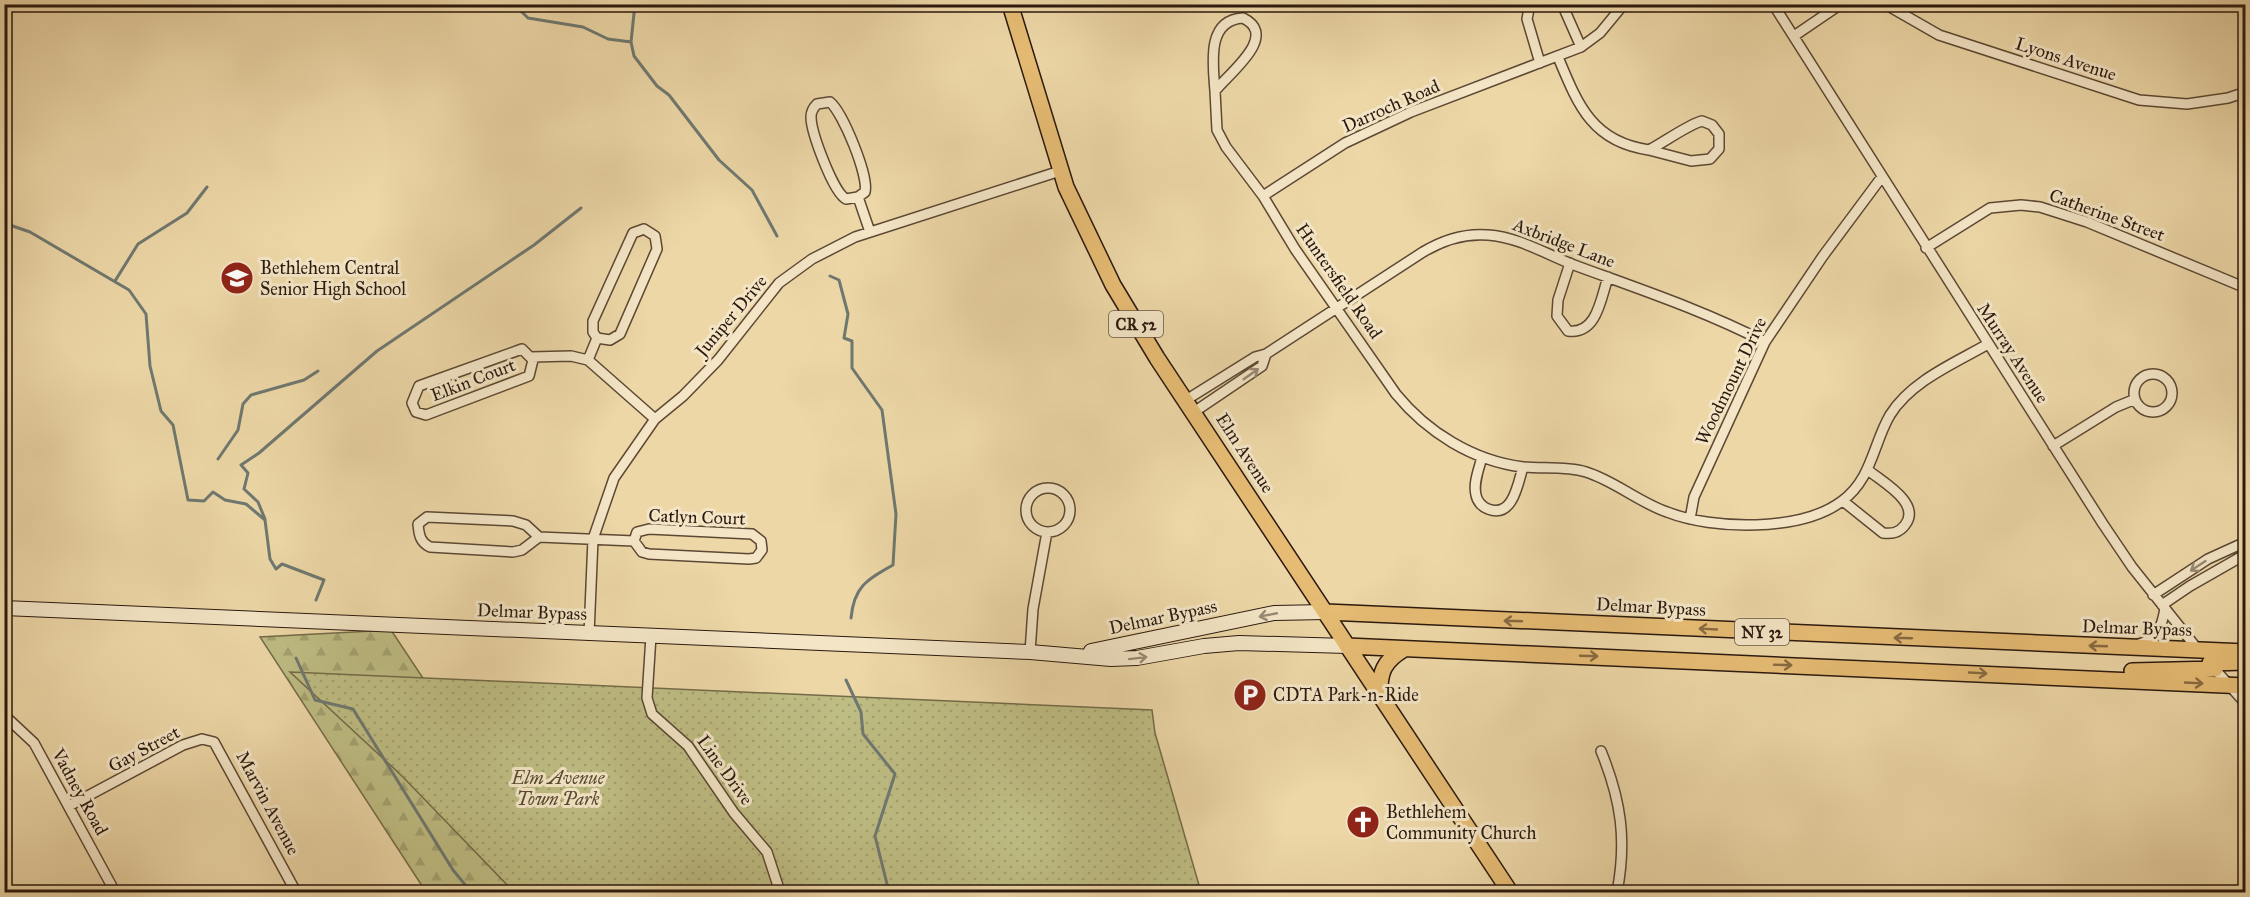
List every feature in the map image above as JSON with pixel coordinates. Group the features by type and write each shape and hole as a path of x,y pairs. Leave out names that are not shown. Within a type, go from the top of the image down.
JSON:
{"main road":[{"name":"Elm Avenue","path":"1010,4 1060,171 1080,219 1113,285 1510,892"},
{"name":"Delmar Bypass","path":"1326,612 2246,652"},
{"name":"Delmar Bypass","path":"1347,646 2238,685"},
{"path":"1380,696 1382,670 1389,659 1404,649"},
{"path":"2091,678 2103,672 2246,662"}],"street":[{"path":"1530,4 1527,19 1540,63"},
{"path":"1562,4 1581,47"},
{"name":"Darroch Road","path":"1263,196 1345,143 1411,112 1581,47 1600,33 1624,4"},
{"name":"Murray Avenue","path":"1773,4 1881,178 2126,558 2153,595 2212,666 2238,685 2246,704"},
{"path":"1794,36 1840,4"},
{"name":"Lyons Avenue","path":"1885,4 1939,35 2139,100 2187,104 2228,98 2246,92"},
{"name":"Huntersfield Road","path":"1215,91 1255,47 1256,32 1243,18 1229,20 1217,32 1213,58 1217,130 1226,147 1263,196 1295,249 1408,409 1436,432 1482,457 1522,467 1584,472 1665,512 1690,519 1739,524 1788,521 1817,514 1843,501 1868,470 1885,425 1905,397 1940,371 1988,344"},
{"path":"1558,57 1571,89 1592,123 1617,142 1691,161 1704,161 1714,156 1721,142 1717,130 1702,121 1692,123 1676,136 1649,150"},
{"path":"830,102 842,118 866,180 865,192 858,197 846,199 834,184 812,127 811,114 817,104 830,102"},
{"name":"Juniper Drive","path":"589,634 593,539 615,478 655,419 683,396 718,360 779,283 812,259 855,237 1060,171"},
{"name":"Woodmount Drive","path":"1690,519 1694,497 1765,342 1822,256 1881,178"},
{"path":"858,197 870,232"},
{"name":"Catherine Street","path":"1926,248 1990,208 2021,205 2040,207 2086,222 2246,288"},
{"path":"644,230 655,236 657,249 640,290 620,334 610,340 597,338 593,332 593,321 633,233 644,230"},
{"name":"Axbridge Lane","path":"1190,406 1227,375 1255,357 1266,354 1440,242 1460,237 1499,236 1727,322 1765,342"},
{"path":"1570,263 1558,300 1557,316 1568,331 1582,331 1589,326 1598,311 1608,277"},
{"path":"597,338 588,360 655,419"},
{"name":"Elkin Court","path":"531,357 532,372 525,379 426,415 416,412 412,403 419,386 516,350 522,349 531,357 571,356 588,360"},
{"name":"Axbridge Lane","path":"1190,406 1233,386 1262,366 1266,354"},
{"path":"2145,374 2159,374 2170,382 2171,401 2161,411 2143,410 2133,400 2138,380 2145,374"},
{"path":"1227,375 1233,386"},
{"path":"2053,446 2116,407 2133,400"},
{"path":"1482,457 1476,494 1483,506 1489,510 1501,509 1509,504 1516,493 1522,467"},
{"path":"1843,501 1883,533 1898,532 1903,527 1909,516 1907,504 1868,470"},
{"path":"1051,489 1058,491 1068,501 1069,516 1061,527 1047,532 1040,531 1029,522 1026,508 1031,495 1037,491 1051,489"},
{"path":"427,518 513,521 526,525 540,537 522,550 513,552 430,547 420,539 418,524 427,518"},
{"name":"Catlyn Court","path":"643,530 729,532 752,534 761,541 762,546 760,554 749,559 649,554 642,552 634,541 634,535 643,530"},
{"path":"1030,652 1033,609 1047,532"},
{"name":"Catlyn Court","path":"540,537 634,541"},
{"path":"2153,595 2208,559 2246,544"},
{"path":"2131,647 2156,635 2163,624 2163,607 2199,580 2246,555"},
{"name":"Delmar Bypass","path":"4,608 1030,652 1111,659 1137,658 1239,643 1347,646"},
{"name":"Delmar Bypass","path":"1059,654 1101,651 1274,613 1326,612"},
{"path":"1177,634 1178,651"},
{"name":"Line Drive","path":"651,636 647,698 652,714 688,746 734,813 766,852 780,892"},
{"name":"Vadney Road","path":"4,715 34,743 115,892"},
{"name":"Gay Street","path":"69,806 183,745 202,739"},
{"name":"Marvin Avenue","path":"202,739 214,742 219,747 296,892"},
{"path":"1601,751 1613,780 1623,836 1624,850 1617,892"}],"green space":[{"path":"391,630 565,892 426,892 260,637"},
{"name":"Elm Avenue Town Park","path":"290,672 1152,710 1155,733 1201,892 514,892 402,776"}],"waterway":[{"path":"514,4 528,18 583,27 608,39 631,42"},
{"path":"635,4 631,42 634,56 657,86 669,95 719,160 752,190 777,236"},
{"path":"115,281 138,244 187,213 207,187"},
{"path":"265,519 258,502 244,489 248,473 241,465 259,453 377,351 534,245 581,208"},
{"path":"4,223 30,232 129,290 146,314 150,366 161,411 173,425 188,500 204,501 213,492 225,500 246,504 265,520 270,559 276,569 282,564 324,580 316,600"},
{"path":"830,276 839,280 848,314 844,338 852,341 852,368 882,410 896,514 893,565 875,575 858,592 851,618"},
{"path":"218,459 238,430 243,404 251,395 304,380 318,371"},
{"path":"296,658 315,700 353,709 453,870 471,892"},
{"path":"846,680 861,712 863,734 895,774 875,836 889,892"}],"place":[{"name":"Bethlehem Central Senior High School","path":"237,278"},
{"name":"CDTA Park-n-Ride","path":"1250,695"},
{"name":"Bethlehem Community Church","path":"1363,822"}]}
